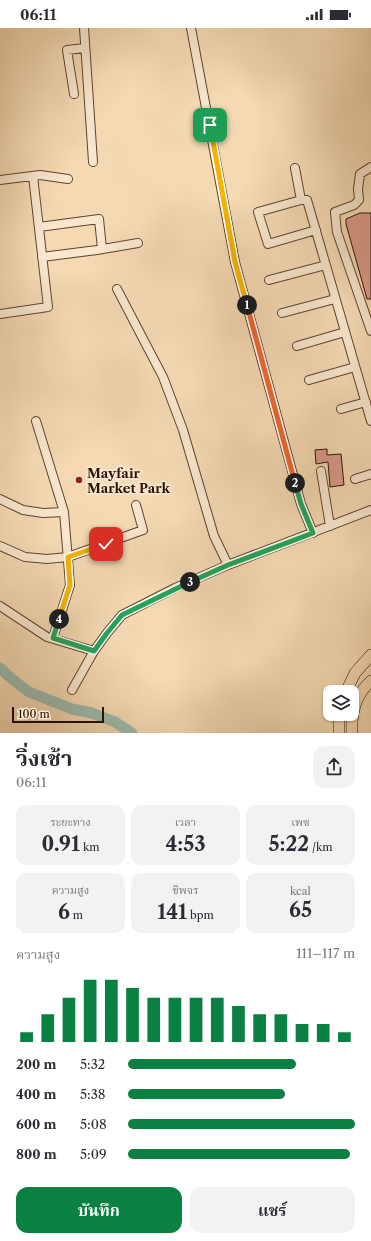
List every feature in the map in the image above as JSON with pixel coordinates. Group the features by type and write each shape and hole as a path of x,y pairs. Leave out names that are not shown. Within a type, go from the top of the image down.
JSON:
{"highway":[{"path":"350,685 356,673 371,655"},
{"path":"352,733 352,721 356,703 362,690 371,681"},
{"path":"339,721 339,733"}],"street":[{"path":"84,28 93,162"},
{"path":"191,28 235,262 301,504 313,533"},
{"path":"74,94 67,50 85,48"},
{"path":"371,167 360,174 358,189 359,200 354,205 335,212 337,232 370,323 371,331"},
{"path":"295,168 301,200"},
{"path":"0,180 46,175 68,179"},
{"path":"0,314 48,307 33,176"},
{"path":"316,230 268,244 258,212 301,200 307,200 316,230 336,299 345,332 356,367 371,421"},
{"path":"39,227 99,219 102,249"},
{"path":"42,257 138,243"},
{"path":"269,280 326,265"},
{"path":"118,289 146,347 163,377 183,430 214,536 228,565"},
{"path":"282,313 336,299"},
{"path":"297,346 345,332"},
{"path":"309,380 356,367"},
{"path":"340,409 366,402"},
{"path":"36,421 64,512 68,557 70,585 53,638"},
{"path":"321,471 330,526"},
{"path":"355,479 371,474"},
{"path":"0,499 23,510 43,513 64,512"},
{"path":"0,546 25,557 47,559 68,557 144,530 136,505"},
{"path":"72,690 94,651 122,615 175,588 228,565 371,510"},
{"path":"0,606 41,633 94,651"}],"building":[{"path":"360,213 371,213 371,299 367,299 346,224 346,219"},
{"path":"327,449 327,455 341,454 344,485 330,487 328,462 316,464 315,450"}],"waterway":[{"path":"0,668 29,692 72,709 92,713 115,722 132,733"}],"place":[{"name":"Mayfair Market Park","path":"79,480"}],"route":[{"path":"106,544 68,557 70,585 53,638 94,651 122,615 204,575 313,533 307,522 301,504 235,262 210,125"}]}
